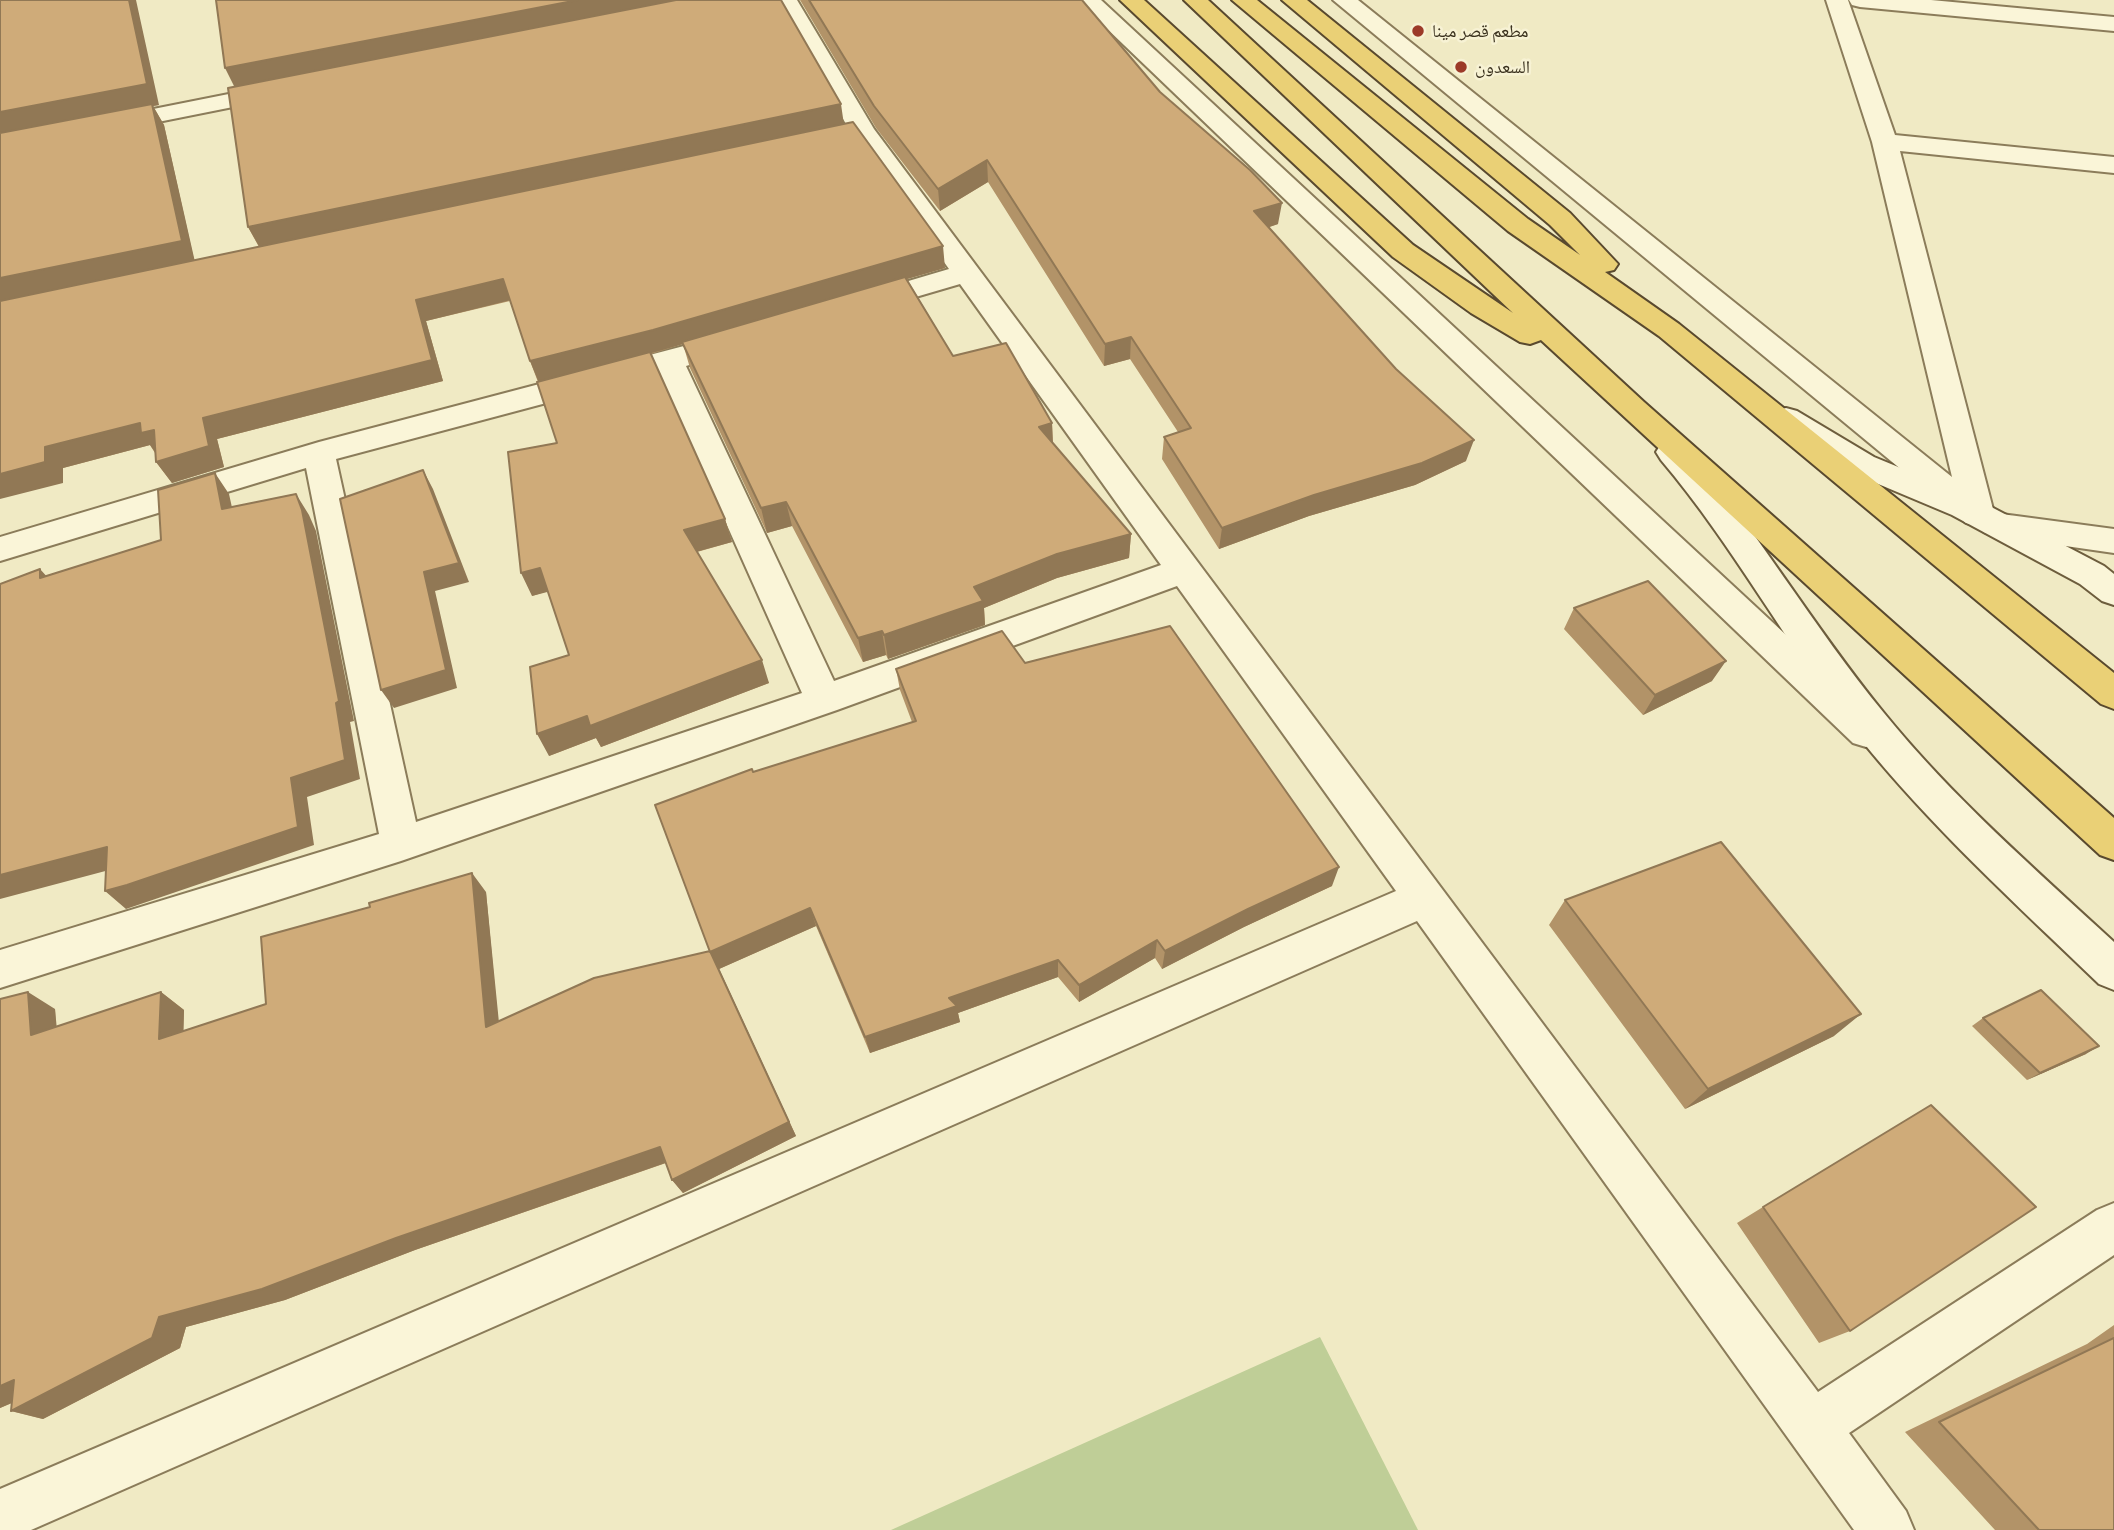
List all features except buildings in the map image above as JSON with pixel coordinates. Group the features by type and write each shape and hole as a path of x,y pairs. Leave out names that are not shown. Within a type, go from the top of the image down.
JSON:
{"highway":[{"path":"1131,0 1404,251 1481,306 1579,359"},
{"path":"1195,0 1633,409 2114,843"},
{"path":"1243,0 1518,225 1669,330 2114,694"},
{"path":"1293,0 1560,219 1669,330"}],"street":[{"path":"786,0 849,133 967,273 1887,1530"},
{"path":"1088,0 1921,784 2114,970"},
{"path":"1343,0 1987,519 2114,541"},
{"path":"1837,0 1885,142 1987,519"},
{"path":"1860,0 2114,24"},
{"path":"82,130 300,87"},
{"path":"1885,142 2114,165"},
{"path":"837,311 967,273"},
{"path":"0,549 319,453 669,362 760,334"},
{"path":"669,362 824,700"},
{"path":"1722,374 1800,428 1863,465 1987,519 2092,575 2114,592"},
{"path":"1633,409 1696,478 1756,560 1842,688 1921,784"},
{"path":"319,453 401,844"},
{"path":"0,969 401,844 824,700 1184,570"},
{"path":"0,1516 1424,898"},
{"path":"1811,1427 2114,1227"}],"green space":[{"path":"1320,1337 1418,1530 891,1530"}],"place":[{"name":"مطعم قصر مينا","path":"1418,31"},
{"name":"السعدون","path":"1461,67"}]}
